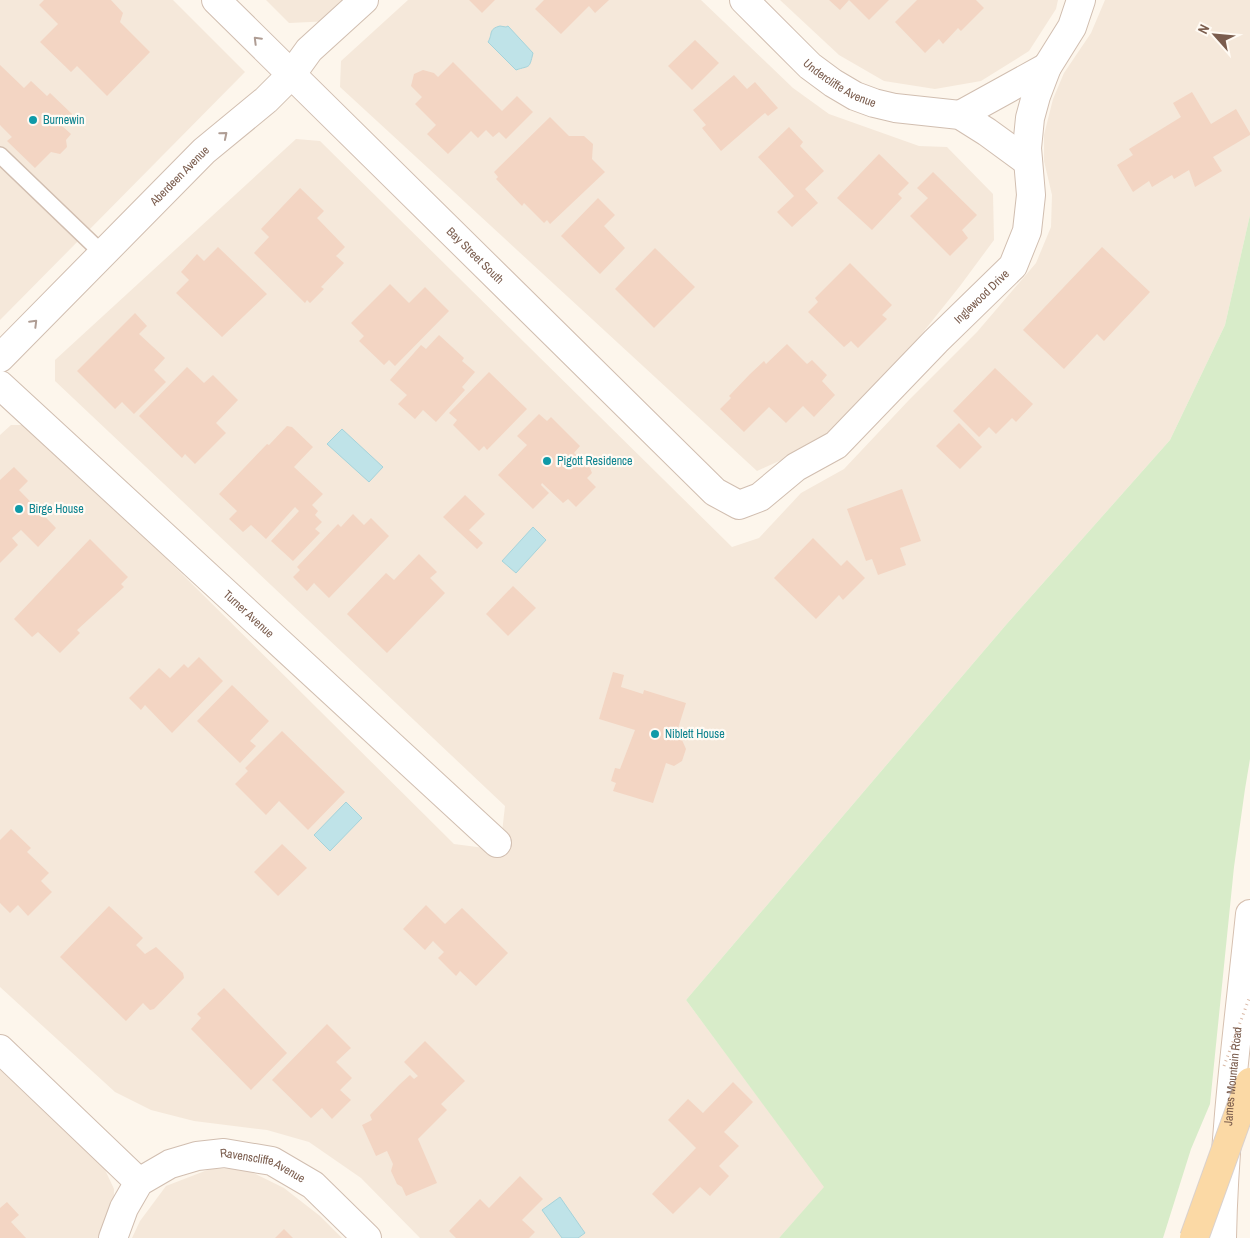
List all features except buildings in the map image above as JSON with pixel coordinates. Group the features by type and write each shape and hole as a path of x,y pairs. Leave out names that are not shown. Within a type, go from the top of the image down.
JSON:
{"main road":[{"path":"1194,1238 1250,1082"}],"street":[{"name":"Bay Street South","path":"216,0 715,492 739,504"},
{"name":"Aberdeen Avenue","path":"0,358 204,152 266,100 291,75 308,50 364,0"},
{"name":"Undercliffe Avenue","path":"744,0 810,66 855,96 895,108 960,115 1028,162"},
{"name":"Inglewood Drive","path":"739,504 760,497 796,467 836,445 936,341 1013,266 1027,231 1031,196 1027,148 1030,118 1047,67 1072,27 1081,0"},
{"path":"960,115 1047,67"},
{"name":"Turner Avenue","path":"0,385 497,843"},
{"name":"James Mountain Road","path":"1222,1238 1223,1190 1230,1096 1250,914"},
{"path":"0,1049 139,1182"},
{"name":"Ravenscliffe Avenue","path":"113,1238 124,1208 139,1182 170,1164 197,1156 224,1154 272,1161 313,1185 367,1238"}],"lane":[{"path":"0,155 103,254"}],"shaded area":[{"path":"0,0 173,0 245,72 0,320"},
{"path":"266,0 355,0 332,21 289,23"},
{"path":"408,0 701,0 793,88 829,114 919,146 947,147 993,194 994,240 884,381 830,438 757,471 340,87 341,61"},
{"path":"780,0 1058,0 1056,9 1029,51 981,81 935,89 884,81 839,55"},
{"path":"1105,0 1250,0 1250,215 1225,325 1170,440 1005,626 686,1000 825,1187 779,1238 420,1238 361,1178 309,1142 267,1130 194,1121 151,1110 115,1092 0,987 0,435 11,425 32,425 454,844 500,850 505,806 55,381 55,360 296,139 320,141 732,547 759,538 801,493 844,469 977,332 1036,263 1051,227 1052,195 1044,161 1044,135 1053,99 1064,73 1091,33"},
{"path":"0,1065 99,1157 114,1189 113,1238 0,1238"},
{"path":"243,1168 284,1188 320,1216 342,1238 132,1238 140,1221 166,1186 210,1169"}],"green space":[{"path":"1250,215 1250,759 1234,867 1210,1104 1191,1149 1163,1238 779,1238 824,1187 686,1000 1005,626 1170,440 1225,325"}],"water":[{"path":"500,26 508,26 533,53 528,66 516,70 488,42 492,30"},
{"path":"342,429 383,467 369,482 327,444"},
{"path":"533,527 546,540 516,573 502,561"},
{"path":"346,802 362,818 330,851 314,835"},
{"path":"560,1197 585,1233 578,1238 562,1238 542,1210"}],"place":[{"name":"Burnewin","path":"33,120"},
{"name":"Pigott Residence","path":"547,461"},
{"name":"Birge House","path":"19,509"},
{"name":"Niblett House","path":"655,734"}]}
